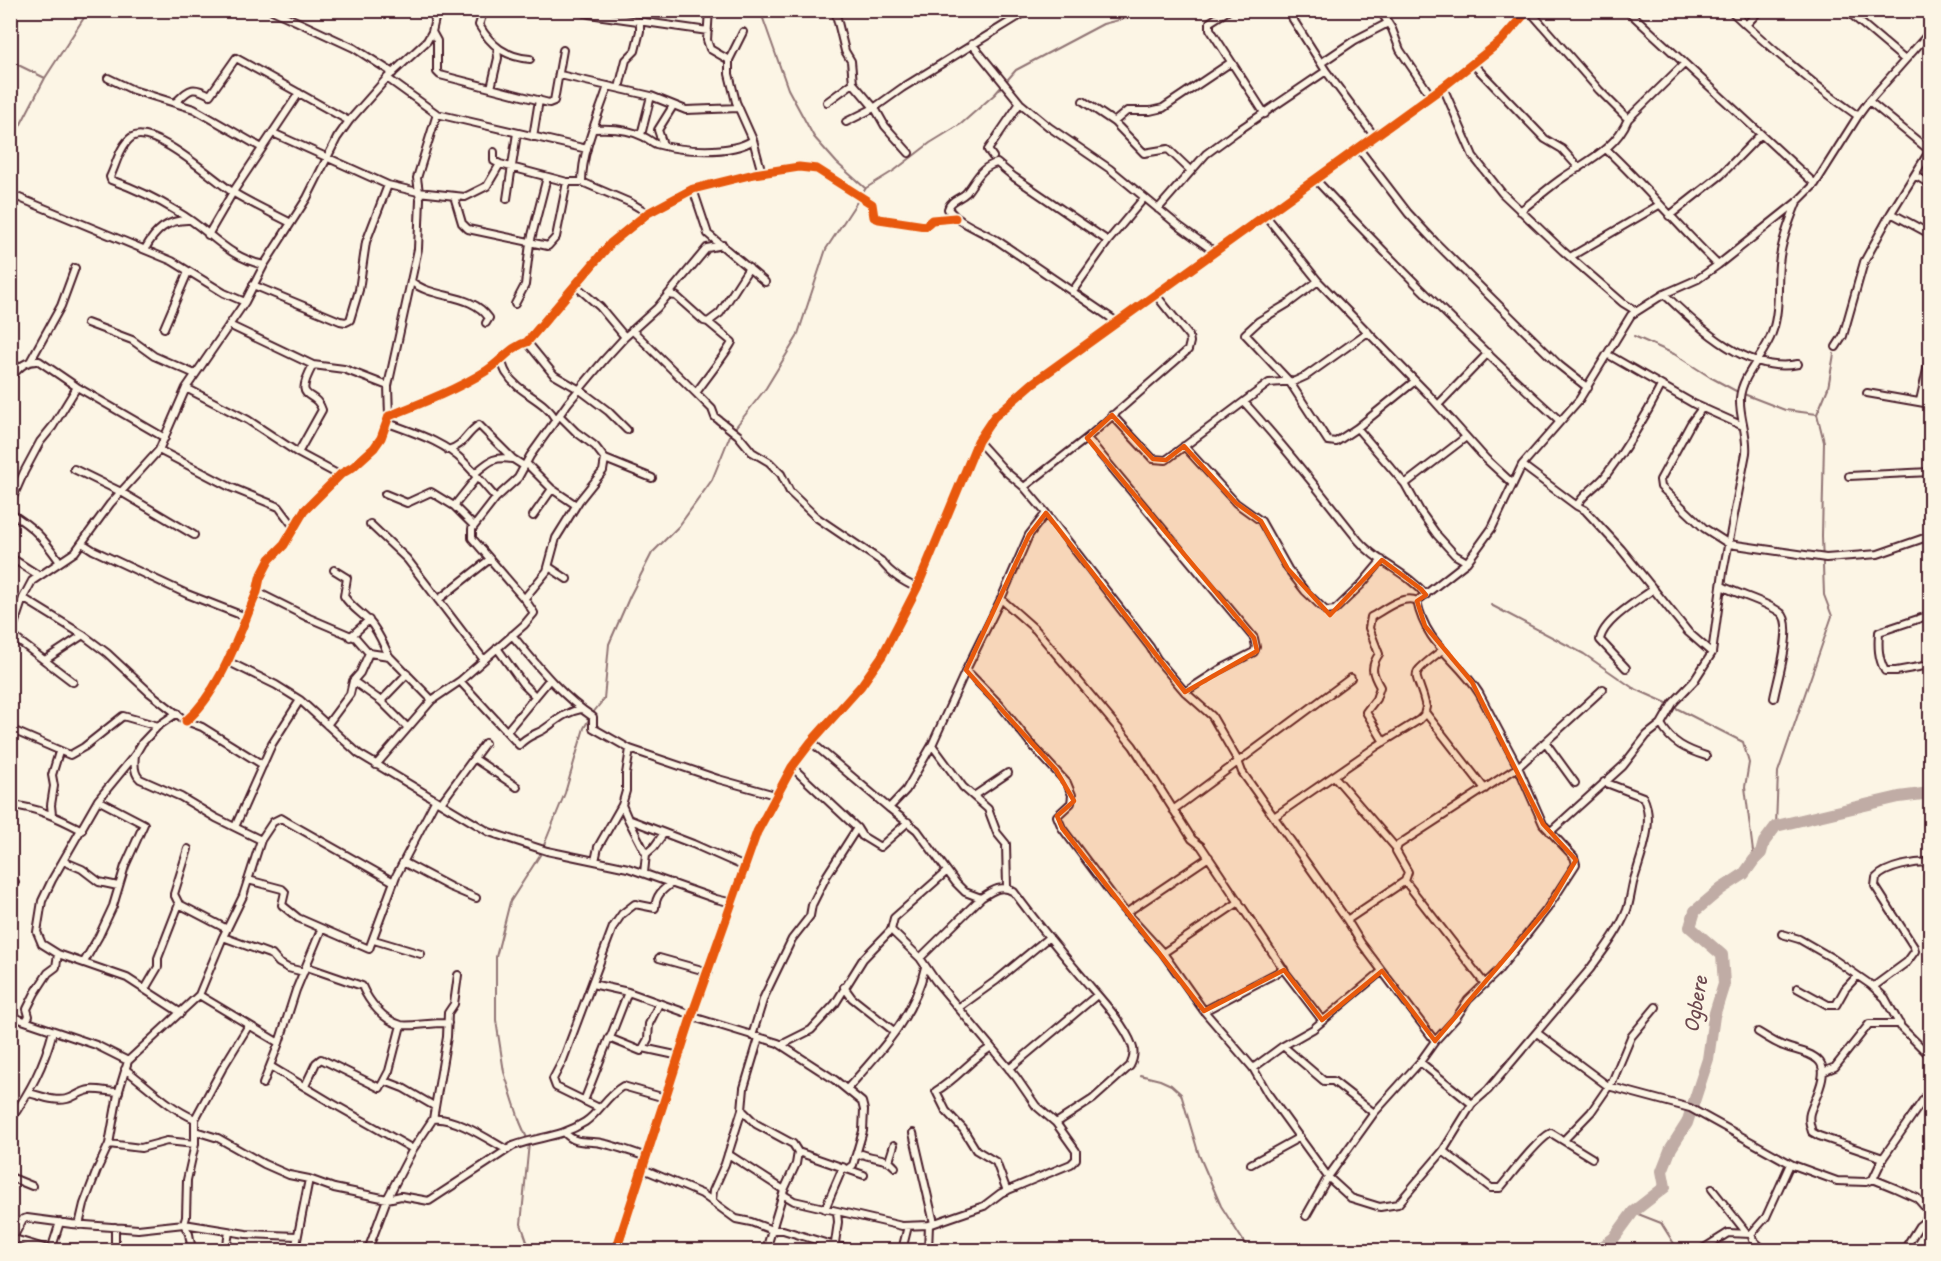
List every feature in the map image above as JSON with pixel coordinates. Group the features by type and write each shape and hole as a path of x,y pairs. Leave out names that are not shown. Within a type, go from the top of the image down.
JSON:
{"street":[{"path":"272,10 354,48 393,73"},
{"path":"73,682 11,636 23,598 32,581 75,552 121,492 159,450 186,388 245,302 264,265 307,198 349,121 387,78 427,41 432,32 437,10"},
{"path":"484,10 479,25 491,44 508,56 530,59"},
{"path":"575,10 708,32"},
{"path":"710,10 707,39 710,50 729,60"},
{"path":"836,10 845,51 851,61 853,83 874,108 885,126 909,153"},
{"path":"846,122 874,108 902,88 1029,10"},
{"path":"1228,10 1210,22 1209,26 1230,63 1264,114"},
{"path":"1287,10 1326,71 1375,137"},
{"path":"1380,10 1400,50 1431,96"},
{"path":"616,1251 692,1016 757,832 792,767 861,686 882,656 917,588 978,441 994,417 1068,356 1443,87 1501,41 1528,10 1628,119"},
{"path":"1627,10 1815,184"},
{"path":"1730,10 1826,94 1858,116"},
{"path":"1746,25 1760,10"},
{"path":"1846,10 1905,60"},
{"path":"619,88 626,60 631,58 635,51 640,21"},
{"path":"1321,63 1355,40 1388,23"},
{"path":"432,32 437,40 436,72 440,75 553,103 563,50"},
{"path":"744,32 729,60 729,74 739,108 753,140 762,173"},
{"path":"1418,601 1467,562 1492,528 1522,465 1587,388 1631,315 1664,294 1698,279 1718,266 1797,202 1815,184 1869,101 1930,32"},
{"path":"972,44 1013,96 1048,127 1110,169 1215,252"},
{"path":"491,88 498,58 497,48"},
{"path":"722,55 733,53"},
{"path":"176,103 192,89 210,95 236,58 349,121"},
{"path":"1114,122 1127,111 1150,111 1163,108 1230,63"},
{"path":"1473,64 1545,139 1562,149 1579,168"},
{"path":"1520,211 1607,150 1624,129 1628,119 1684,64"},
{"path":"1158,209 1206,154 1326,71"},
{"path":"560,75 651,96 686,110 739,108"},
{"path":"108,78 133,90 176,103 213,118 262,148"},
{"path":"387,78 437,114 587,148"},
{"path":"827,102 853,83"},
{"path":"582,182 587,148 608,86"},
{"path":"1443,87 1473,156 1502,193 1570,257 1623,303 1636,311"},
{"path":"208,235 232,192 299,93"},
{"path":"641,135 651,96"},
{"path":"533,137 539,100"},
{"path":"1083,101 1114,122 1144,153 1168,149 1191,171"},
{"path":"1836,347 1843,336 1864,262 1891,213 1930,151 1869,101"},
{"path":"993,157 988,150 1020,103"},
{"path":"663,145 658,130 672,106"},
{"path":"186,720 194,713 215,683 227,661 257,592 260,578 270,559 284,545 304,510 339,476 374,448 381,438 388,419 388,386 418,249 420,199 417,178 437,114"},
{"path":"593,129 614,129 641,135 651,142 688,150 722,149 747,144 753,140"},
{"path":"273,133 388,184 418,192 465,197 487,186 500,164"},
{"path":"507,199 517,133"},
{"path":"264,265 236,256 178,212 131,187 111,180 117,157 133,136 143,134 202,167 232,192 291,223"},
{"path":"1669,216 1721,176 1760,135"},
{"path":"1359,149 1408,213 1435,242 1559,365 1587,388"},
{"path":"1607,150 1718,266"},
{"path":"494,152 494,161 500,164 567,182 582,182 631,203 648,213"},
{"path":"1108,241 1014,177 997,162 989,165 977,176 966,192 949,204 948,209 955,218 996,240 1117,322"},
{"path":"388,419 486,372 502,361 516,346 527,342 611,243 648,213 693,189 799,167 820,169 872,204 871,210 874,217 879,219 925,226 932,220 955,218"},
{"path":"1916,176 1930,184"},
{"path":"515,304 525,285 530,243 547,177"},
{"path":"1315,179 1373,241 1560,421"},
{"path":"454,196 462,223 468,229 548,246 554,241 567,182"},
{"path":"253,285 340,321 350,320 358,290 366,242 388,184"},
{"path":"376,765 432,700 460,681 524,625 534,613 472,538 471,532 496,498 518,478 568,403 625,337 668,295 707,248 710,243 708,234 693,189"},
{"path":"10,194 172,261 224,293 245,302"},
{"path":"1072,292 1108,241 1144,198"},
{"path":"1550,832 1623,766 1647,735 1661,724 1673,703 1694,681 1712,653 1747,444 1740,397 1772,333 1776,316 1779,261 1797,202"},
{"path":"1570,257 1659,205"},
{"path":"1891,213 1930,234"},
{"path":"1266,216 1318,280 1486,459 1513,484"},
{"path":"145,249 154,233 161,227 174,222 190,220"},
{"path":"708,234 765,282"},
{"path":"707,248 723,245"},
{"path":"31,360 61,306 75,268"},
{"path":"708,322 720,312 749,268"},
{"path":"164,328 188,272"},
{"path":"1318,280 1289,303 1259,321 1245,334 1288,381 1328,441 1336,442 1357,428 1415,381"},
{"path":"412,282 419,287 474,304 481,308 489,318 486,323"},
{"path":"575,285 600,307 625,337"},
{"path":"1664,294 1686,315 1724,344 1757,362 1776,365 1798,364"},
{"path":"668,295 676,296 732,342 732,346 696,393"},
{"path":"1024,487 1087,438 1188,350 1189,336 1156,295"},
{"path":"87,323 132,340 154,356 195,374"},
{"path":"229,326 314,365 344,369 388,386"},
{"path":"632,330 712,409 715,417 738,435 752,452 769,462 780,474 790,492 816,517 881,561 901,581 917,588"},
{"path":"1112,415 1153,459 1166,460 1269,383 1295,381 1306,376 1368,332"},
{"path":"527,342 554,375 580,390 608,411 627,430"},
{"path":"1437,405 1488,353"},
{"path":"1607,354 1702,408 1743,426"},
{"path":"1920,401 1930,356"},
{"path":"10,378 23,364 31,360 39,361 77,387 165,438"},
{"path":"502,361 507,375 530,396 543,403 558,418 595,446 607,461 652,478"},
{"path":"298,453 322,410 318,402 306,395 304,389 307,377 314,365"},
{"path":"1577,506 1581,498 1599,484 1617,461 1642,423 1661,386"},
{"path":"10,504 40,442 53,426 77,387"},
{"path":"186,388 248,420 298,453 339,476"},
{"path":"1867,393 1930,404"},
{"path":"1244,402 1275,436 1359,542 1401,571 1426,595"},
{"path":"1702,408 1690,423 1660,480 1661,487 1704,528 1729,544 1826,558 1878,554 1930,536"},
{"path":"388,419 432,440 463,460 496,498"},
{"path":"448,450 458,447 478,424 513,459"},
{"path":"1357,428 1405,484 1437,536 1455,555 1467,562"},
{"path":"1405,484 1466,437"},
{"path":"1087,438 1254,638 1256,647 1254,652 1219,670 1185,692"},
{"path":"978,441 1005,471 1024,487 1185,692 1212,716 1242,772 1382,971 1435,1041"},
{"path":"1184,446 1236,503 1261,521 1288,569 1305,591 1326,611 1335,610 1361,585 1382,560"},
{"path":"159,450 230,487 279,507 294,527"},
{"path":"454,506 476,475 491,459 500,457 513,459 525,465 552,489 576,505"},
{"path":"524,599 549,567 556,538 576,505 603,471 607,461"},
{"path":"1522,465 1577,506 1586,510 1688,632 1712,653"},
{"path":"74,469 121,492 194,535"},
{"path":"1850,476 1930,472"},
{"path":"533,516 552,489"},
{"path":"385,494 407,503 431,492 454,506 474,526"},
{"path":"10,513 35,529 60,562"},
{"path":"889,808 906,790 932,746 1029,535 1046,513"},
{"path":"370,524 407,559 484,660"},
{"path":"82,543 187,594 246,617"},
{"path":"10,557 38,575"},
{"path":"438,600 490,559"},
{"path":"549,567 567,579"},
{"path":"334,570 347,578 344,596 352,608 369,620 389,656 432,700"},
{"path":"1722,586 1770,607 1786,618 1788,623 1786,639 1773,698"},
{"path":"1626,668 1603,646 1600,640 1601,634 1623,612 1654,589"},
{"path":"257,592 356,638 369,653 389,656"},
{"path":"23,598 83,635 107,653 150,693 186,720 202,727 263,765"},
{"path":"1306,1216 1328,1177 1374,1113 1420,1062 1468,1000 1498,971 1547,909 1576,864 1575,857 1550,832 1540,818 1518,767 1472,682 1441,651 1425,626 1418,601 1412,598 1396,603 1371,617 1370,620 1369,628 1379,654 1371,665 1372,674 1380,687 1376,699 1366,712 1384,742"},
{"path":"1001,599 1036,630 1123,733 1147,766 1192,839 1209,857 1284,969 1322,1020"},
{"path":"1930,615 1879,632 1878,646 1885,671 1930,665"},
{"path":"350,637 369,620"},
{"path":"45,660 83,635"},
{"path":"512,635 549,680 590,715 593,728 630,749 718,779 775,795"},
{"path":"497,648 523,684 536,696"},
{"path":"1274,817 1419,720 1425,712 1425,702 1415,678 1417,670 1441,651"},
{"path":"327,725 350,694 353,681 360,673 369,653"},
{"path":"227,661 276,685 300,700 359,754 489,832 539,849 628,868 733,903"},
{"path":"966,670 1000,705 1031,744 1067,783 1072,795 1071,803 1057,816 1062,828 1126,913 1163,953 1204,1011 1253,1068 1268,1094 1328,1177 1351,1198 1380,1207 1398,1204 1443,1151 1472,1104 1488,1090 1538,1033 1605,948 1627,910 1641,859 1647,822 1646,804 1643,797 1604,782"},
{"path":"381,701 407,674"},
{"path":"1173,810 1351,678"},
{"path":"507,731 549,680"},
{"path":"353,681 381,701 408,728"},
{"path":"460,681 519,744 567,713 581,709"},
{"path":"1396,848 1518,767 1603,689"},
{"path":"234,827 273,744 300,700"},
{"path":"1425,712 1485,789"},
{"path":"177,713 158,726 142,743 98,800 42,901 37,932 42,944 58,954 127,978 181,1012"},
{"path":"10,729 37,739 59,752 72,755 123,716 158,726"},
{"path":"1661,724 1667,735 1675,742 1706,756"},
{"path":"811,742 917,830 946,872 965,892 981,898"},
{"path":"1546,742 1575,783"},
{"path":"248,880 282,889 285,892 282,902 285,909 321,930 369,950 403,862 438,802 475,759 485,743"},
{"path":"932,746 963,787 988,809 997,832 1006,844 1007,887"},
{"path":"595,861 598,847 626,791 630,749"},
{"path":"52,815 54,786 52,775 59,752"},
{"path":"135,755 137,777 181,797 216,818 261,840"},
{"path":"475,759 517,788"},
{"path":"792,767 857,828 862,836 880,846 908,822"},
{"path":"974,796 1008,773"},
{"path":"1334,776 1396,848 1408,872 1405,882 1347,920"},
{"path":"84,962 113,906 136,837 144,824 98,800"},
{"path":"10,805 31,808 52,815 82,830"},
{"path":"621,805 646,854 644,873"},
{"path":"79,1225 84,1204 109,1144 118,1092 128,1061 199,995 243,896 261,840 273,822 281,818 394,882"},
{"path":"628,819 745,867"},
{"path":"712,1200 712,1191 728,1154 742,1110 744,1088 764,997 792,939 810,916 812,905 827,874 857,828"},
{"path":"646,854 664,833"},
{"path":"188,849 174,894 179,904 227,930"},
{"path":"1126,913 1209,857"},
{"path":"63,861 82,869 99,882 118,886"},
{"path":"403,862 476,898"},
{"path":"1874,987 1907,962 1915,951 1875,886 1876,878 1891,869 1930,862"},
{"path":"781,1045 811,1030 835,1004 863,959 891,930 894,918 946,872"},
{"path":"1405,882 1485,984"},
{"path":"599,1108 556,1087 553,1079 563,1060 611,931 622,914 635,904 655,908 657,896 672,883"},
{"path":"920,958 981,898 997,888 1007,887 1014,892 1048,937 1110,1010 1132,1045 1134,1059 1130,1066 1093,1099 1056,1123"},
{"path":"1163,953 1239,902"},
{"path":"145,988 158,967 158,958 179,904"},
{"path":"263,1083 296,990 321,930"},
{"path":"728,1154 794,1201 908,1226 932,1224 984,1206 993,1198 1074,1162 1077,1156 1076,1151 1056,1123 1036,1106 920,958 891,930"},
{"path":"1782,934 1806,942 1832,957 1874,987 1885,998 1900,1024 1930,1056"},
{"path":"223,937 272,955 288,968 306,970 362,986 367,997 380,1012 401,1025 448,1023"},
{"path":"958,1008 998,980 1048,937"},
{"path":"374,940 421,954"},
{"path":"26,1021 29,1016 27,1009 48,973 56,968 58,954"},
{"path":"659,958 709,972"},
{"path":"847,1089 895,1032 910,1009 922,981 925,967"},
{"path":"1204,1011 1284,969"},
{"path":"1253,1068 1283,1046 1313,1029 1382,971"},
{"path":"368,1251 387,1199 412,1149 433,1119 448,1013 454,1004 458,975"},
{"path":"1797,988 1828,1005 1836,1005 1845,989 1857,976"},
{"path":"592,984 628,992 781,1045 836,1080 862,1102 863,1131 853,1165 846,1167 825,1209"},
{"path":"844,987 852,998 895,1032"},
{"path":"584,1101 628,992"},
{"path":"199,995 279,1043"},
{"path":"1009,1069 1097,995"},
{"path":"610,1038 641,1051 648,1039 649,1024 659,1004"},
{"path":"1564,1140 1573,1133 1613,1080 1631,1037 1656,1007"},
{"path":"10,1016 96,1045 128,1061"},
{"path":"192,1251 189,1234 184,1224 187,1180 195,1144 195,1119 249,1024"},
{"path":"1823,1072 1835,1067 1869,1024 1900,1024"},
{"path":"305,1086 316,1063 321,1059 380,1088 385,1081 401,1025"},
{"path":"10,1121 29,1093 46,1057 53,1031"},
{"path":"1758,1032 1779,1044 1818,1060 1823,1072 1810,1115 1812,1132 1883,1158"},
{"path":"1538,1033 1608,1086 1705,1114 1790,1164 1837,1181 1866,1182 1873,1179 1883,1158 1930,1090"},
{"path":"1283,1046 1324,1081 1333,1081 1374,1113"},
{"path":"643,1048 680,1056"},
{"path":"990,1048 976,1057 953,1081 936,1091 946,1111 963,1129 976,1150 996,1162 1008,1191"},
{"path":"1420,1062 1472,1104"},
{"path":"270,1066 412,1149"},
{"path":"125,1069 164,1101 195,1119"},
{"path":"385,1081 403,1088 434,1106"},
{"path":"195,1131 218,1138 264,1164 290,1175 333,1188 387,1199 401,1196 429,1201 507,1150 528,1141 566,1133 587,1121 622,1086 665,1098"},
{"path":"29,1093 51,1100 69,1099 92,1089 118,1092"},
{"path":"742,1110 756,1124 793,1144 798,1152 864,1175"},
{"path":"433,1119 438,1118 468,1128 507,1150"},
{"path":"566,1133 571,1140 578,1142 601,1143 647,1156"},
{"path":"913,1133 932,1224 928,1251"},
{"path":"1443,1151 1496,1190 1515,1171 1543,1136 1551,1133 1592,1158"},
{"path":"1251,1164 1300,1137"},
{"path":"109,1144 141,1148 167,1141 195,1144"},
{"path":"890,1161 894,1145"},
{"path":"766,1251 798,1152"},
{"path":"855,1157 862,1154 890,1161 895,1167"},
{"path":"1701,1251 1728,1233 1749,1233 1766,1217 1790,1164"},
{"path":"643,1170 705,1196 736,1219 772,1230 783,1230 834,1248 862,1251"},
{"path":"10,1177 32,1186"},
{"path":"295,1251 309,1179"},
{"path":"1873,1179 1917,1198 1930,1215 1919,1226 1904,1251"},
{"path":"1712,1190 1764,1251"},
{"path":"705,1196 712,1191"},
{"path":"834,1248 838,1222 837,1212"},
{"path":"60,1222 51,1250 11,1238 23,1219 35,1218 79,1225 138,1229 184,1224 261,1236 297,1236"},
{"path":"902,1251 908,1226"},
{"path":"115,1227 115,1251"},
{"path":"226,1251 229,1232"}],"highlighted area":[{"path":"1112,415 1153,459 1166,460 1184,446 1236,503 1261,521 1288,569 1330,615 1382,560 1421,589 1426,595 1417,601 1425,626 1472,682 1543,824 1576,860 1547,909 1435,1041 1382,971 1322,1020 1284,970 1204,1011 1062,828 1057,816 1074,801 1056,770 966,670 1029,535 1046,513 1185,692 1257,651 1254,638 1087,438"}],"waterway":[{"path":"10,145 45,78 89,10"},
{"path":"760,10 788,89 814,137 837,163 865,188"},
{"path":"530,1250 521,1224 529,1143 504,1072 496,1020 496,957 510,902 540,855 565,793 584,728 604,699 609,644 630,596 652,553 679,526 712,480 731,433 766,388 797,337 826,249 866,188 961,124 995,94 1016,70 1103,24 1138,15 1142,10"},
{"path":"10,61 45,78"},
{"path":"1634,336 1674,354 1736,391 1785,410 1817,414"},
{"path":"1776,826 1778,772 1832,616 1824,595 1822,536 1824,442 1817,414 1828,388 1834,354"},
{"path":"1491,605 1584,654 1633,688 1669,704"},
{"path":"1674,707 1743,742 1749,763 1745,787 1754,860"},
{"name":"Ogbere","path":"1598,1250 1614,1238 1633,1212 1665,1187 1662,1171 1671,1148 1687,1123 1708,1059 1714,1016 1724,984 1722,955 1690,927 1695,911 1721,889 1744,874 1761,853 1764,842 1776,826 1899,797 1930,793"},
{"path":"1140,1075 1171,1085 1181,1094 1199,1155 1221,1206 1249,1250"},
{"path":"1633,1212 1661,1223 1678,1250"}],"cycle path":[{"path":"616,1250 692,1015 757,832 792,767 861,686 882,656 917,588 978,441 994,417 1033,383 1443,87 1501,41 1528,10"},
{"path":"186,721 209,694 228,661 257,592 260,578 270,559 284,545 304,511 341,474 353,467 374,448 381,438 389,416 439,396 475,378 516,347 527,342 611,243 648,213 693,189 754,174 799,167 817,169 872,204 874,217 879,219 925,226 932,220 955,218"}]}
